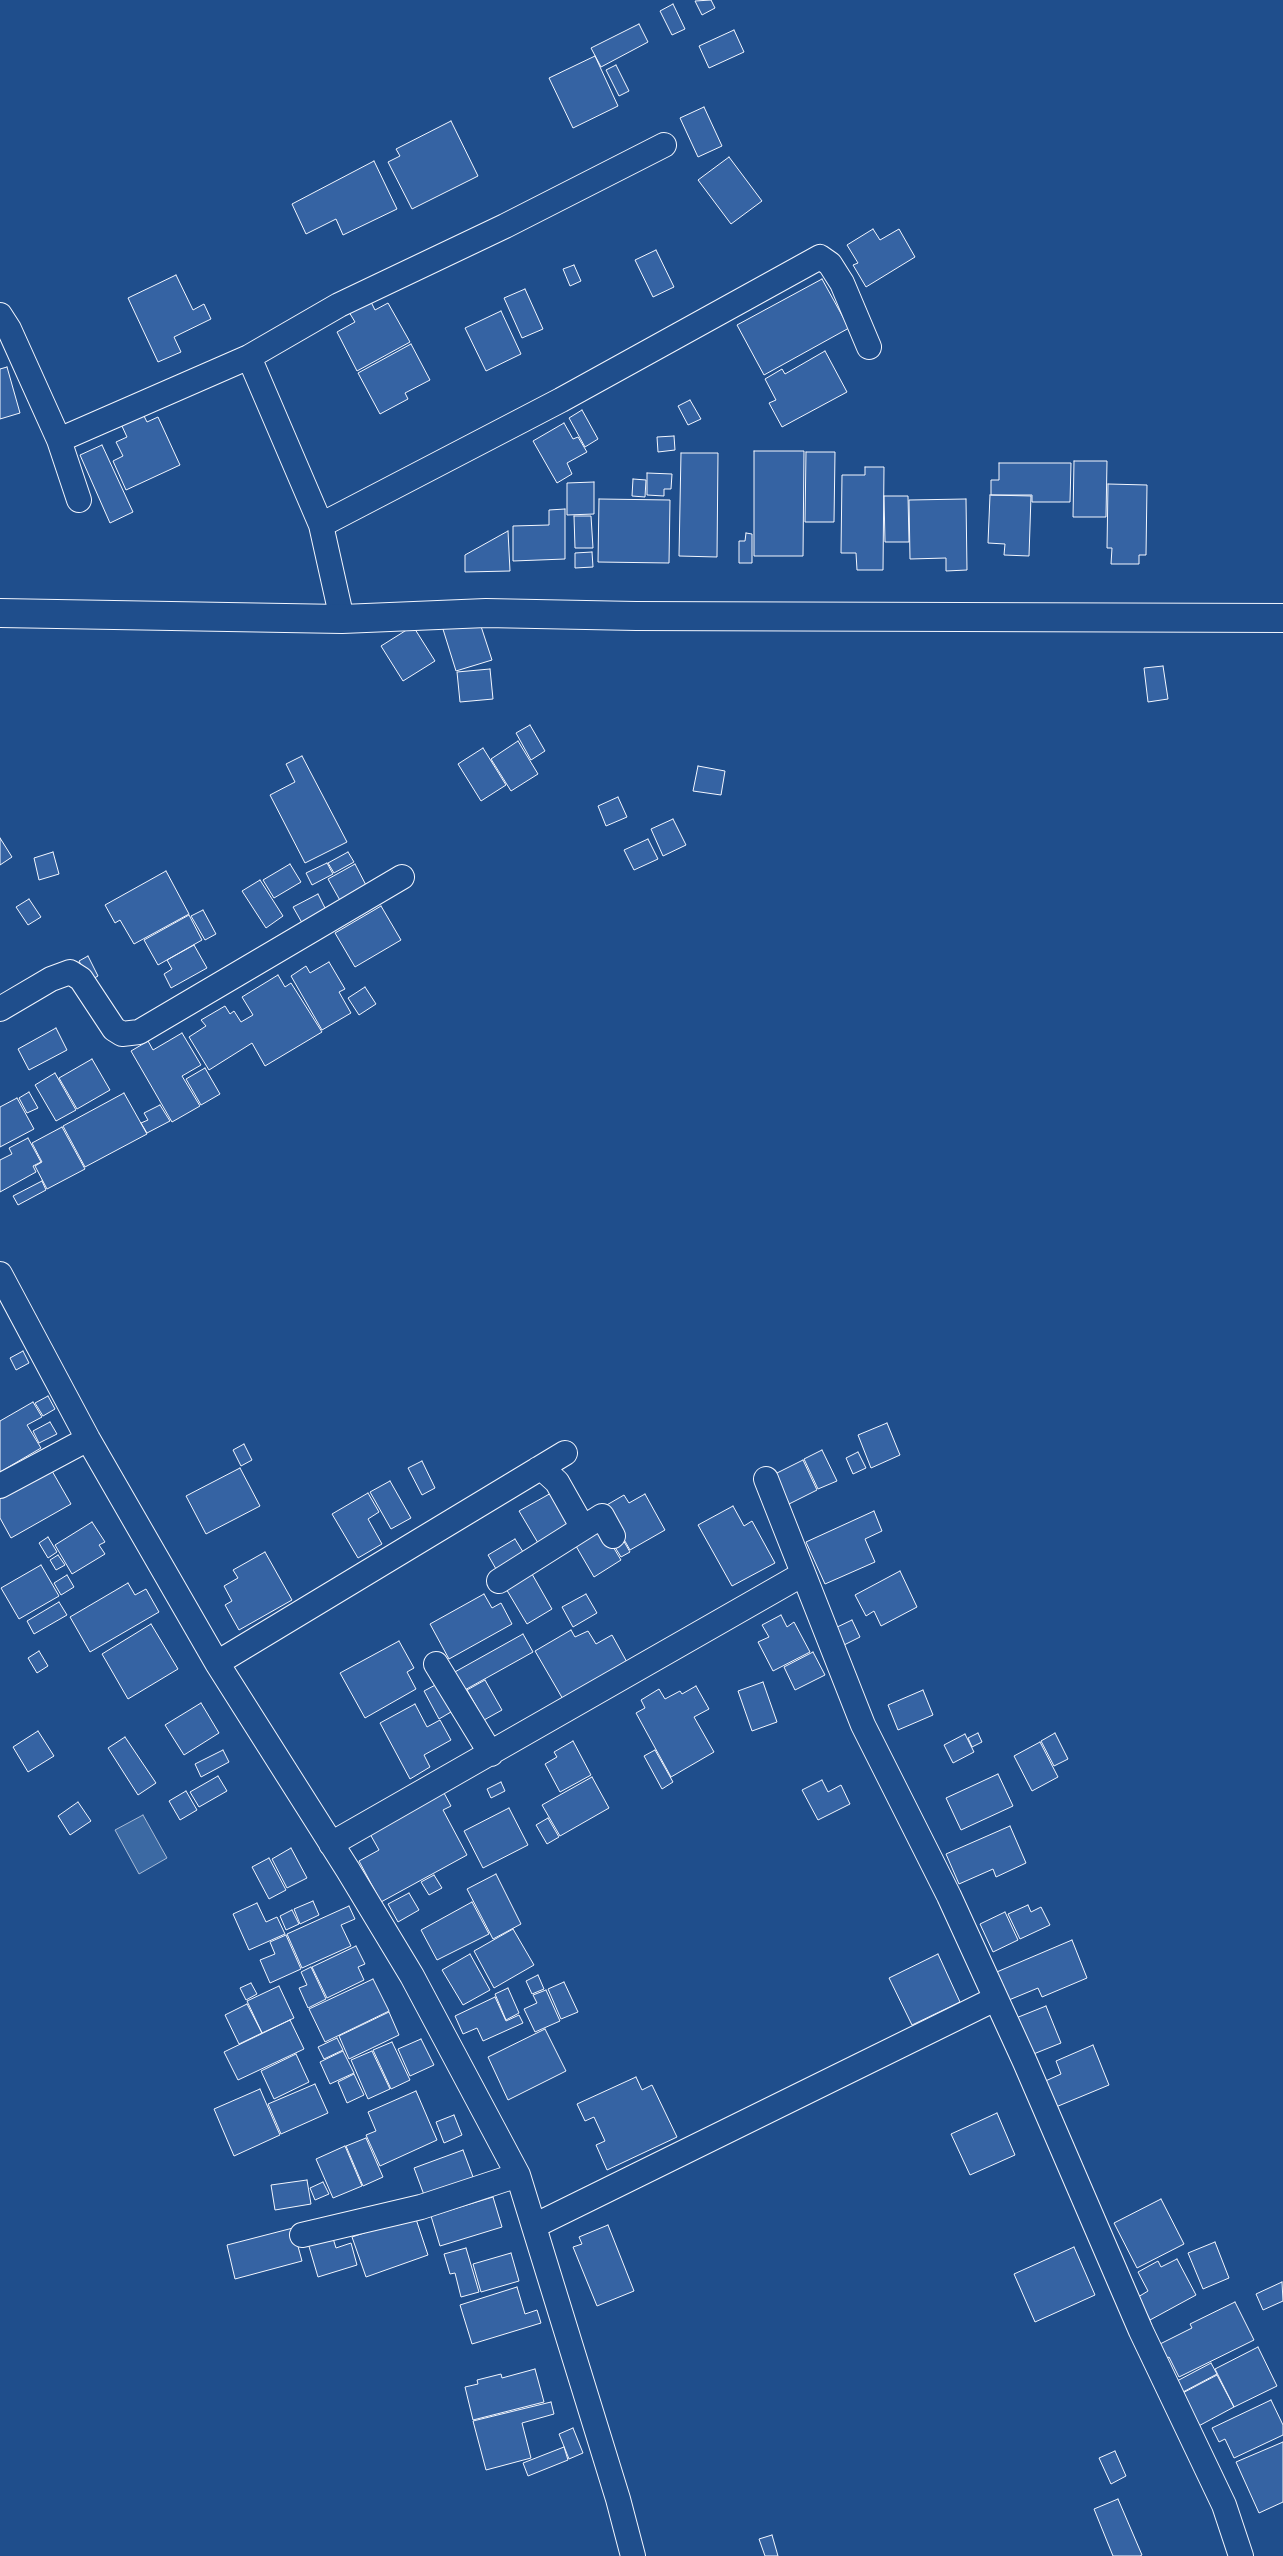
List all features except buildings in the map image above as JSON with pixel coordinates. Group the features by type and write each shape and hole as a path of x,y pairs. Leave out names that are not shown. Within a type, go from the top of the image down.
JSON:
{"main road":[{"path":"0,614 342,619 486,613 636,616 1283,618"}],"street":[{"path":"59,440 249,357 339,305 505,226 664,145"},
{"path":"321,525 561,400 820,257 830,264 842,283 869,347"},
{"path":"0,315 9,329 59,440 79,500"},
{"path":"249,357 321,525 342,619"},
{"path":"0,1009 51,979 70,972 81,979 114,1029 122,1034 139,1032 402,877"},
{"path":"0,1274 88,1439 217,1662 412,1976 518,2175 633,2556"},
{"path":"0,1486 88,1439"},
{"path":"217,1662 538,1468 566,1453"},
{"path":"538,1468 546,1472 557,1482 583,1528"},
{"path":"766,1479 862,1725 950,1896 1025,2062 1142,2331 1224,2504 1241,2556"},
{"path":"499,1581 602,1516 614,1536"},
{"path":"331,1844 492,1754 802,1574"},
{"path":"436,1664 492,1754"},
{"path":"534,2226 995,1999"},
{"path":"302,2235 420,2206 518,2175"}],"water":[{"path":"143,1815 167,1858 139,1874 115,1830"}]}
